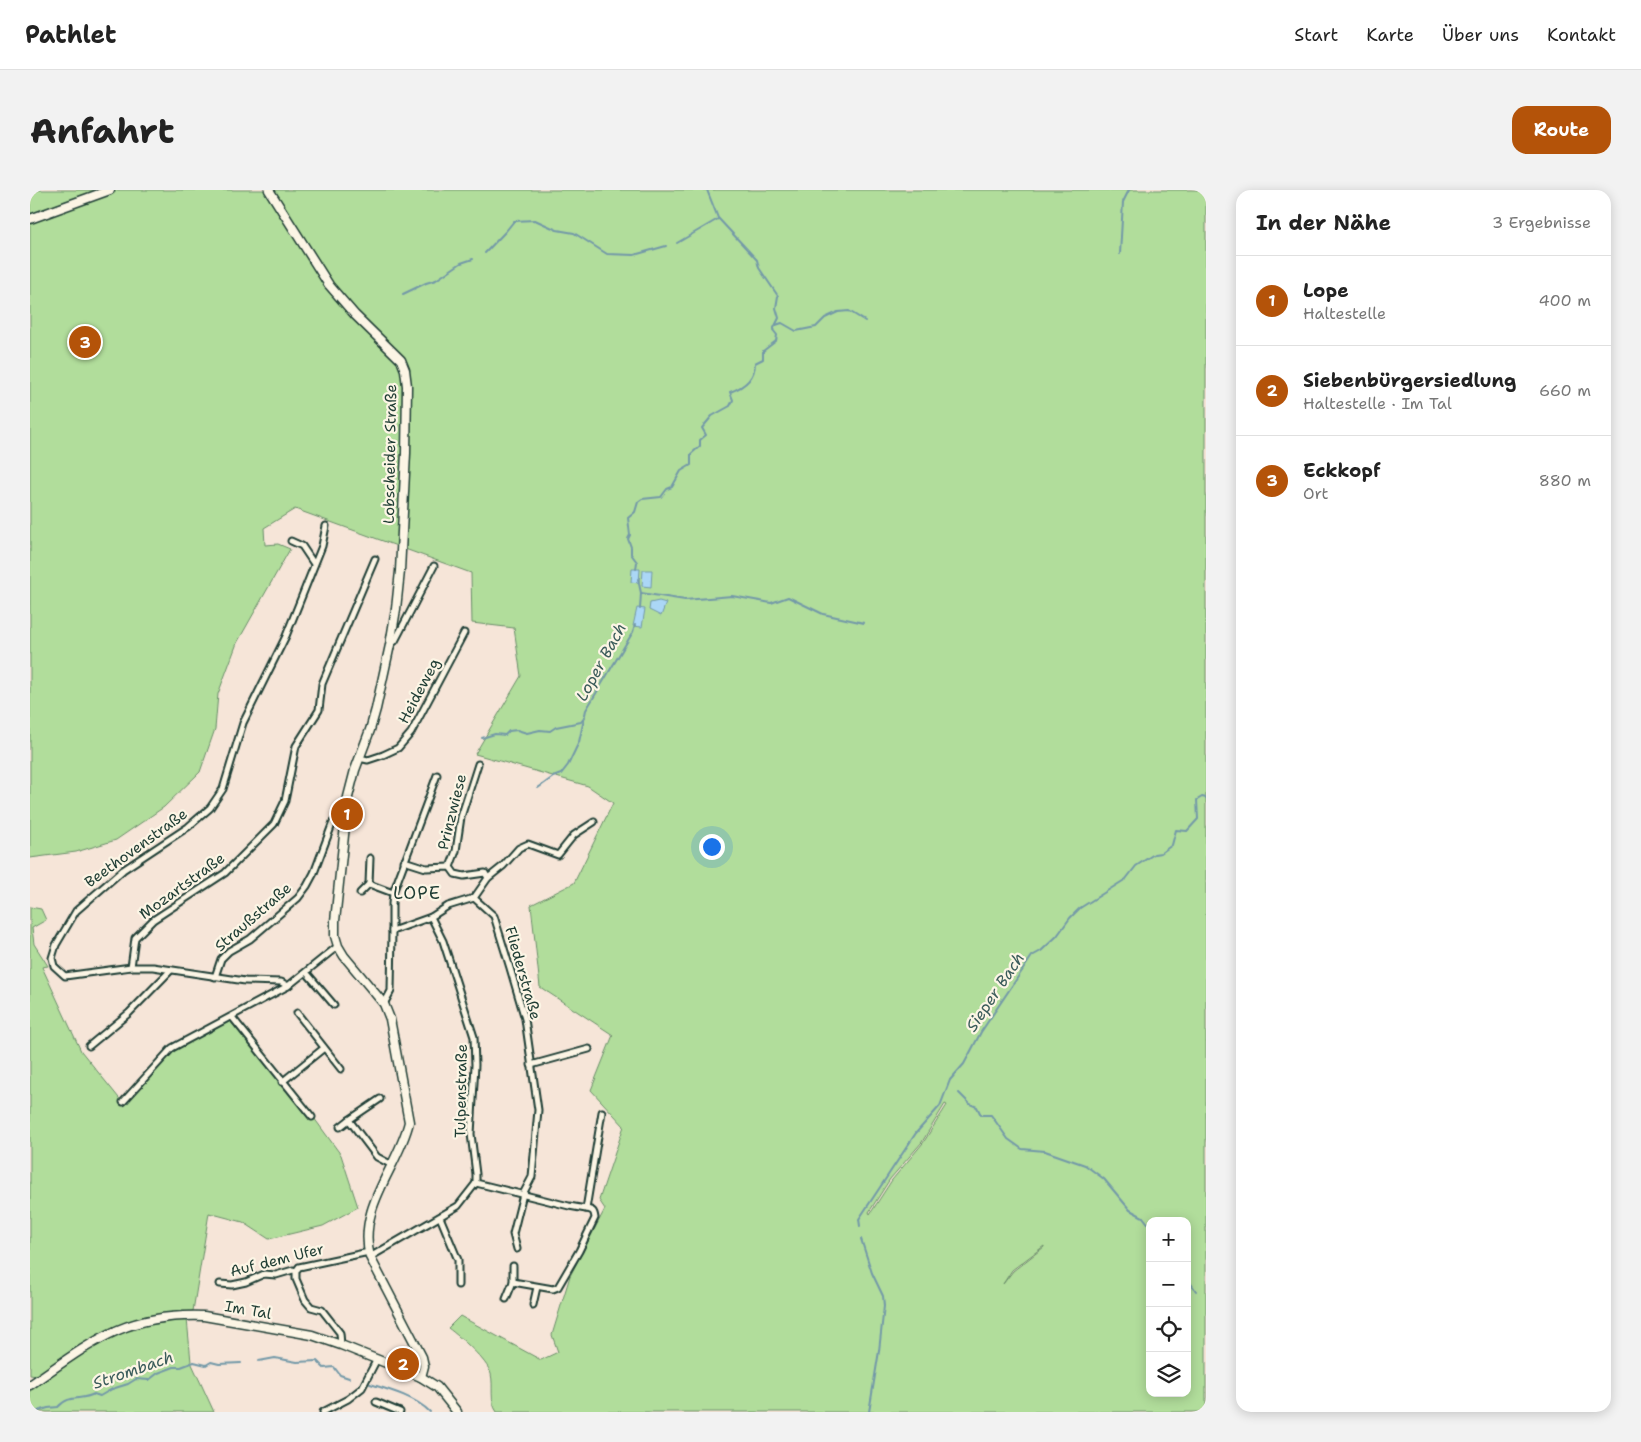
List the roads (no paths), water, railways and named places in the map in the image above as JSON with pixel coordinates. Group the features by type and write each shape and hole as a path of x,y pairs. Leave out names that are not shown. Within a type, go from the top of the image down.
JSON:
{"street":[{"path":"30,219 110,190"},
{"name":"Lobscheider Straße","path":"269,190 329,285 355,315 401,360 405,370 407,386 406,453 400,571 390,645 374,716 348,797 335,936 344,956 384,1004 390,1018 409,1122 406,1136 373,1204 369,1216 368,1243 370,1254 422,1357 424,1366 421,1377"},
{"name":"Beethovenstraße","path":"288,986 281,982 245,981 152,967 131,967 65,976 54,966 52,958 56,945 76,911 82,905 123,870 168,841 210,808 223,789 243,723 286,636 322,546 326,526"},
{"path":"291,541 302,546 314,564"},
{"name":"Mozartstraße","path":"131,967 135,938 153,920 225,873 274,824 284,801 296,746 319,710 322,684 375,559"},
{"name":"Lobscheider Straße","path":"390,645 395,641 434,566"},
{"name":"Heideweg","path":"359,758 368,760 398,748 411,733 464,633"},
{"name":"Prinzwiese","path":"450,867 456,851 460,817 478,764"},
{"path":"384,1004 391,991 392,904 394,893 404,861 437,775"},
{"name":"Straußstraße","path":"215,977 221,960 229,951 250,939 298,898 314,873 333,822"},
{"path":"392,932 430,917 448,906 474,898 488,878 503,866 519,848 528,844 558,855 574,835 594,822"},
{"path":"360,894 368,884 370,858"},
{"path":"404,861 426,868 450,867 456,874 464,876 485,873 488,878"},
{"path":"368,884 394,893"},
{"name":"Fliederstraße","path":"474,898 494,916 525,1019 538,1110 532,1177 523,1194 513,1234 517,1249"},
{"name":"Tulpenstraße","path":"430,917 443,941 474,1036 475,1065 471,1134 476,1183"},
{"path":"123,1102 172,1048 288,986 338,946"},
{"path":"89,1046 129,1013 171,970"},
{"path":"306,972 334,1005"},
{"path":"297,1013 342,1069"},
{"path":"232,1017 312,1118"},
{"path":"282,1082 324,1048"},
{"path":"531,1065 589,1049"},
{"path":"340,1127 380,1099"},
{"path":"586,1209 602,1112"},
{"path":"349,1120 377,1158 392,1165"},
{"path":"476,1183 592,1210 595,1213 595,1218 558,1287 553,1289 513,1282"},
{"name":"Auf dem Ufer","path":"220,1284 232,1285 246,1282 264,1274 276,1275 293,1270 296,1271 299,1267 370,1254 458,1206 476,1183"},
{"path":"440,1217 458,1260 458,1285"},
{"path":"506,1299 513,1282 513,1266"},
{"path":"296,1271 296,1279 305,1300 311,1307 322,1310 340,1332 340,1345"},
{"path":"533,1305 537,1287"},
{"name":"Im Tal","path":"31,1384 94,1343 119,1330 148,1321 186,1315 204,1316 312,1335 377,1359 421,1377 437,1388 456,1412"},
{"path":"323,1412 348,1399 362,1388 377,1359"},
{"path":"376,1402 400,1412"}],"water":[{"path":"632,569 640,569 639,583 631,582"},
{"path":"643,570 652,570 651,587 642,586"},
{"path":"659,601 666,603 661,616 649,610 650,603"},
{"path":"637,608 645,609 642,627 633,626"}],"waterway":[{"name":"Loper Bach","path":"636,569 637,562 631,554 628,539 630,535 628,518 635,512 638,502 642,499 661,497 667,489 672,487 681,471 691,465 691,454 700,446 700,440 706,435 702,428 712,416 730,406 733,400 730,392 748,382 753,374 755,363 763,359 763,351 776,341 777,335 773,330 779,318 776,308 778,296 759,268 757,260 718,218 707,190"},
{"path":"1120,254 1123,202 1129,190"},
{"path":"677,243 718,219"},
{"path":"485,253 514,221 535,220 557,230 574,233 607,254 634,255 666,246"},
{"path":"403,294 436,280 461,263 473,259"},
{"path":"776,325 782,323 796,331 816,327 825,318 838,312 849,311 865,321"},
{"name":"Loper Bach","path":"638,579 641,593 640,609"},
{"path":"641,593 685,600 732,596 771,603 788,597 823,614 864,623"},
{"name":"Loper Bach","path":"538,788 553,777 561,774 568,765 579,742 586,710 633,632 635,625"},
{"path":"482,738 495,734 505,735 509,731 517,730 527,733 540,730 550,731 556,727 581,722 585,717"},
{"name":"Sieper Bach","path":"860,1226 859,1219 916,1133 940,1106 950,1080 964,1064 981,1032 1032,956 1041,951 1057,936 1080,908 1126,879 1136,866 1172,845 1176,830 1187,831 1198,819 1197,800 1202,797 1206,798"},
{"path":"959,1093 970,1104 977,1107 981,1115 991,1115 1008,1139 1022,1149 1045,1151 1085,1165 1104,1179 1130,1210 1143,1217 1146,1221"},
{"path":"861,1239 872,1273 883,1296 884,1306 869,1412"},
{"path":"1191,1284 1196,1291"},
{"name":"Strombach","path":"259,1361 275,1358 297,1362 317,1361 324,1368 334,1367 340,1375 349,1378"},
{"name":"Strombach","path":"35,1412 58,1407 66,1400 94,1394 100,1396 136,1379 149,1380 158,1373 194,1362 206,1365 211,1362 219,1364 241,1363"},
{"name":"Strombach","path":"370,1384 410,1398 430,1412"}],"place":[{"name":"Eckkopf","path":"85,342"},
{"name":"Lope","path":"347,814"},
{"name":"Siebenbürgersiedlung","path":"403,1364"}],"district":[{"name":"LOPE","path":"417,893"}]}
